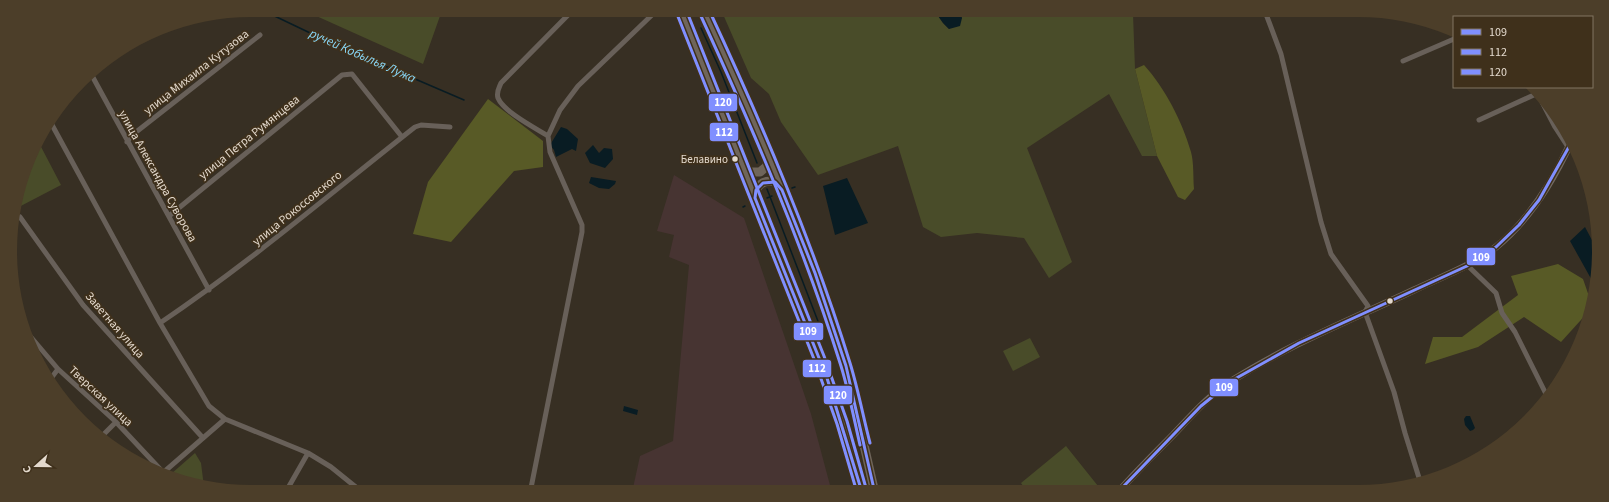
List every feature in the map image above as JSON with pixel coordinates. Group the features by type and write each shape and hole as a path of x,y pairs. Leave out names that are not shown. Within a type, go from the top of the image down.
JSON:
{"highway":[{"path":"684,17 742,166 827,374 851,449 860,485"},
{"path":"707,17 753,116 816,274 846,366 873,485"},
{"path":"742,166 751,172 760,172 768,164 768,153"},
{"path":"755,198 757,187 766,181 777,183 782,190"}],"street":[{"path":"548,136 511,112 498,99 498,91 501,83 566,17"},
{"path":"532,485 582,232 580,218 550,152 548,136 560,110 578,86 650,17"},
{"path":"1267,17 1281,54 1321,222 1331,254 1368,306 1365,312 1394,392 1419,477"},
{"name":"улица Михаила Кутузова","path":"127,142 131,136 260,35"},
{"path":"1403,61 1453,39"},
{"name":"улица Петра Румянцева","path":"169,216 342,75 352,74 402,137"},
{"name":"улица Александра Суворова","path":"93,79 209,290"},
{"path":"1479,120 1533,96"},
{"path":"1549,116 1562,136"},
{"path":"53,125 160,323 209,406 225,418 308,453 331,467 353,485"},
{"name":"улица Рокоссовского","path":"160,323 209,290 415,126 450,127"},
{"path":"1125,485 1196,409 1222,388 1285,350 1466,265 1492,250 1516,227 1546,186 1568,147"},
{"name":"Заветная улица","path":"20,217 83,305 203,438"},
{"path":"1466,265 1496,293 1502,312 1515,332 1545,392"},
{"name":"Тверская улица","path":"36,343 58,369 116,422 156,465"},
{"path":"53,376 58,369"},
{"path":"167,469 225,418"},
{"path":"105,433 116,422"},
{"path":"290,485 308,453"}],"shaded area":[{"path":"674,175 744,218 811,414 830,485 634,485 640,456 673,441 689,265 669,257 674,235 657,231"}],"green space":[{"path":"319,17 440,17 423,64"},
{"path":"724,17 939,17 949,29 962,17 1133,17 1135,69 1157,156 1142,156 1109,94 1027,148 1072,262 1049,278 1024,238 977,233 941,237 923,227 898,146 818,175 781,122 769,94 751,78"},
{"path":"1144,65 1166,94 1178,117 1191,152 1194,189 1185,200 1178,197 1157,156 1135,69"},
{"path":"488,99 543,141 543,167 514,171 451,242 413,234 428,182"},
{"path":"41,147 61,185 21,206 29,176"},
{"path":"1558,264 1583,279 1588,294 1582,319 1561,342 1524,317 1478,347 1425,364 1433,337 1462,337 1518,295 1511,276"},
{"path":"1030,338 1040,357 1013,371 1003,351"},
{"path":"1066,446 1097,485 1022,485 1021,483"},
{"path":"195,453 201,463 203,481 176,473 173,472"}],"water":[{"path":"939,17 962,18 960,26 949,29"},
{"path":"561,127 567,129 578,139 576,151 572,149 556,157 554,150 550,145"},
{"path":"593,145 599,153 604,148 612,149 613,159 605,168 590,163 585,153"},
{"path":"591,177 616,181 615,184 609,189 599,188 589,183"},
{"path":"847,178 868,223 835,235 823,186"},
{"path":"1585,227 1591,239 1590,277 1570,241"},
{"path":"624,406 638,410 637,415 623,411"},
{"path":"1466,416 1470,416 1475,428 1473,430 1470,431 1465,425 1464,419"}],"waterway":[{"name":"ручей Кобылья Лужа","path":"277,17 329,42 464,100"},
{"path":"701,28 721,72 757,163"},
{"path":"767,189 821,329"},
{"path":"767,198 772,196"}],"transit line":[{"name":"112","path":"678,17 814,359 837,424 855,485"},
{"name":"120","path":"689,17 824,356 847,421 865,485"},
{"name":"112","path":"701,17 758,144 794,232 841,366 860,445"},
{"name":"120","path":"712,17 768,142 820,274 836,318 856,383 870,443"},
{"name":"109","path":"1125,485 1201,406 1233,380 1299,343 1467,266 1496,247 1519,225 1539,200 1568,148"},
{"name":"109","path":"860,485 827,378 755,198 756,190 763,183 775,182 782,190 815,273 846,366 873,485"}],"place":[{"name":"Белавино","path":"735,159"}]}
